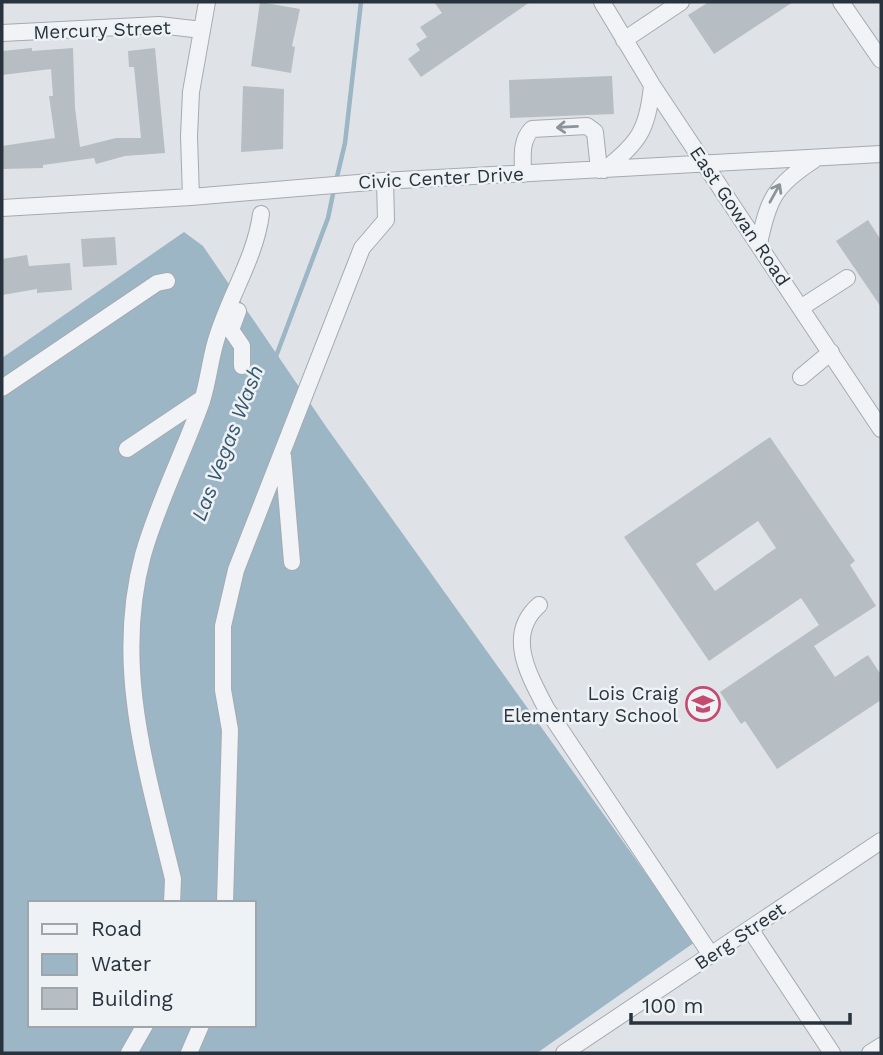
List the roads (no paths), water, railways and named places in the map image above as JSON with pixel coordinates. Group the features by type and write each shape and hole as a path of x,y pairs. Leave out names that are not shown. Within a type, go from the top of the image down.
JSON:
{"street":[{"path":"191,197 191,92 207,2"},
{"name":"East Gowan Road","path":"602,2 652,85 881,429"},
{"path":"624,40 681,2"},
{"path":"841,2 881,60"},
{"name":"Mercury Street","path":"2,33 159,25 202,30"},
{"path":"523,174 525,136 532,129 587,126 595,132 602,170 631,147 644,130 652,85"},
{"name":"Civic Center Drive","path":"2,208 191,197 384,181 881,154"},
{"path":"760,244 771,197 780,183 815,159"},
{"path":"225,901 230,730 223,690 223,626 236,570 362,248 386,220 384,181"},
{"path":"172,901 173,879 136,727 131,664 134,608 143,554 203,398 216,341 258,236 261,214 258,190"},
{"path":"242,366 242,346 231,330 269,233 261,214"},
{"path":"802,307 847,278"},
{"path":"2,388 157,284 167,281"},
{"path":"801,377 831,352"},
{"path":"127,449 203,398"},
{"path":"282,451 292,562"},
{"path":"539,605 528,615 520,640 528,674 552,718 711,956"},
{"name":"Berg Street","path":"564,1053 881,841"},
{"path":"750,929 832,1053"},
{"path":"129,1053 144,1027"},
{"path":"189,1053 200,1027"},
{"path":"870,1053 881,1046"}],"water":[{"path":"184,232 203,246 327,428 695,942 537,1053 2,1053 2,358"}],"waterway":[{"name":"Las Vegas Wash","path":"336,181 345,143 361,2"},
{"name":"Las Vegas Wash","path":"275,359 328,218 334,189"}],"place":[{"name":"Lois Craig Elementary School","path":"703,704"}]}
